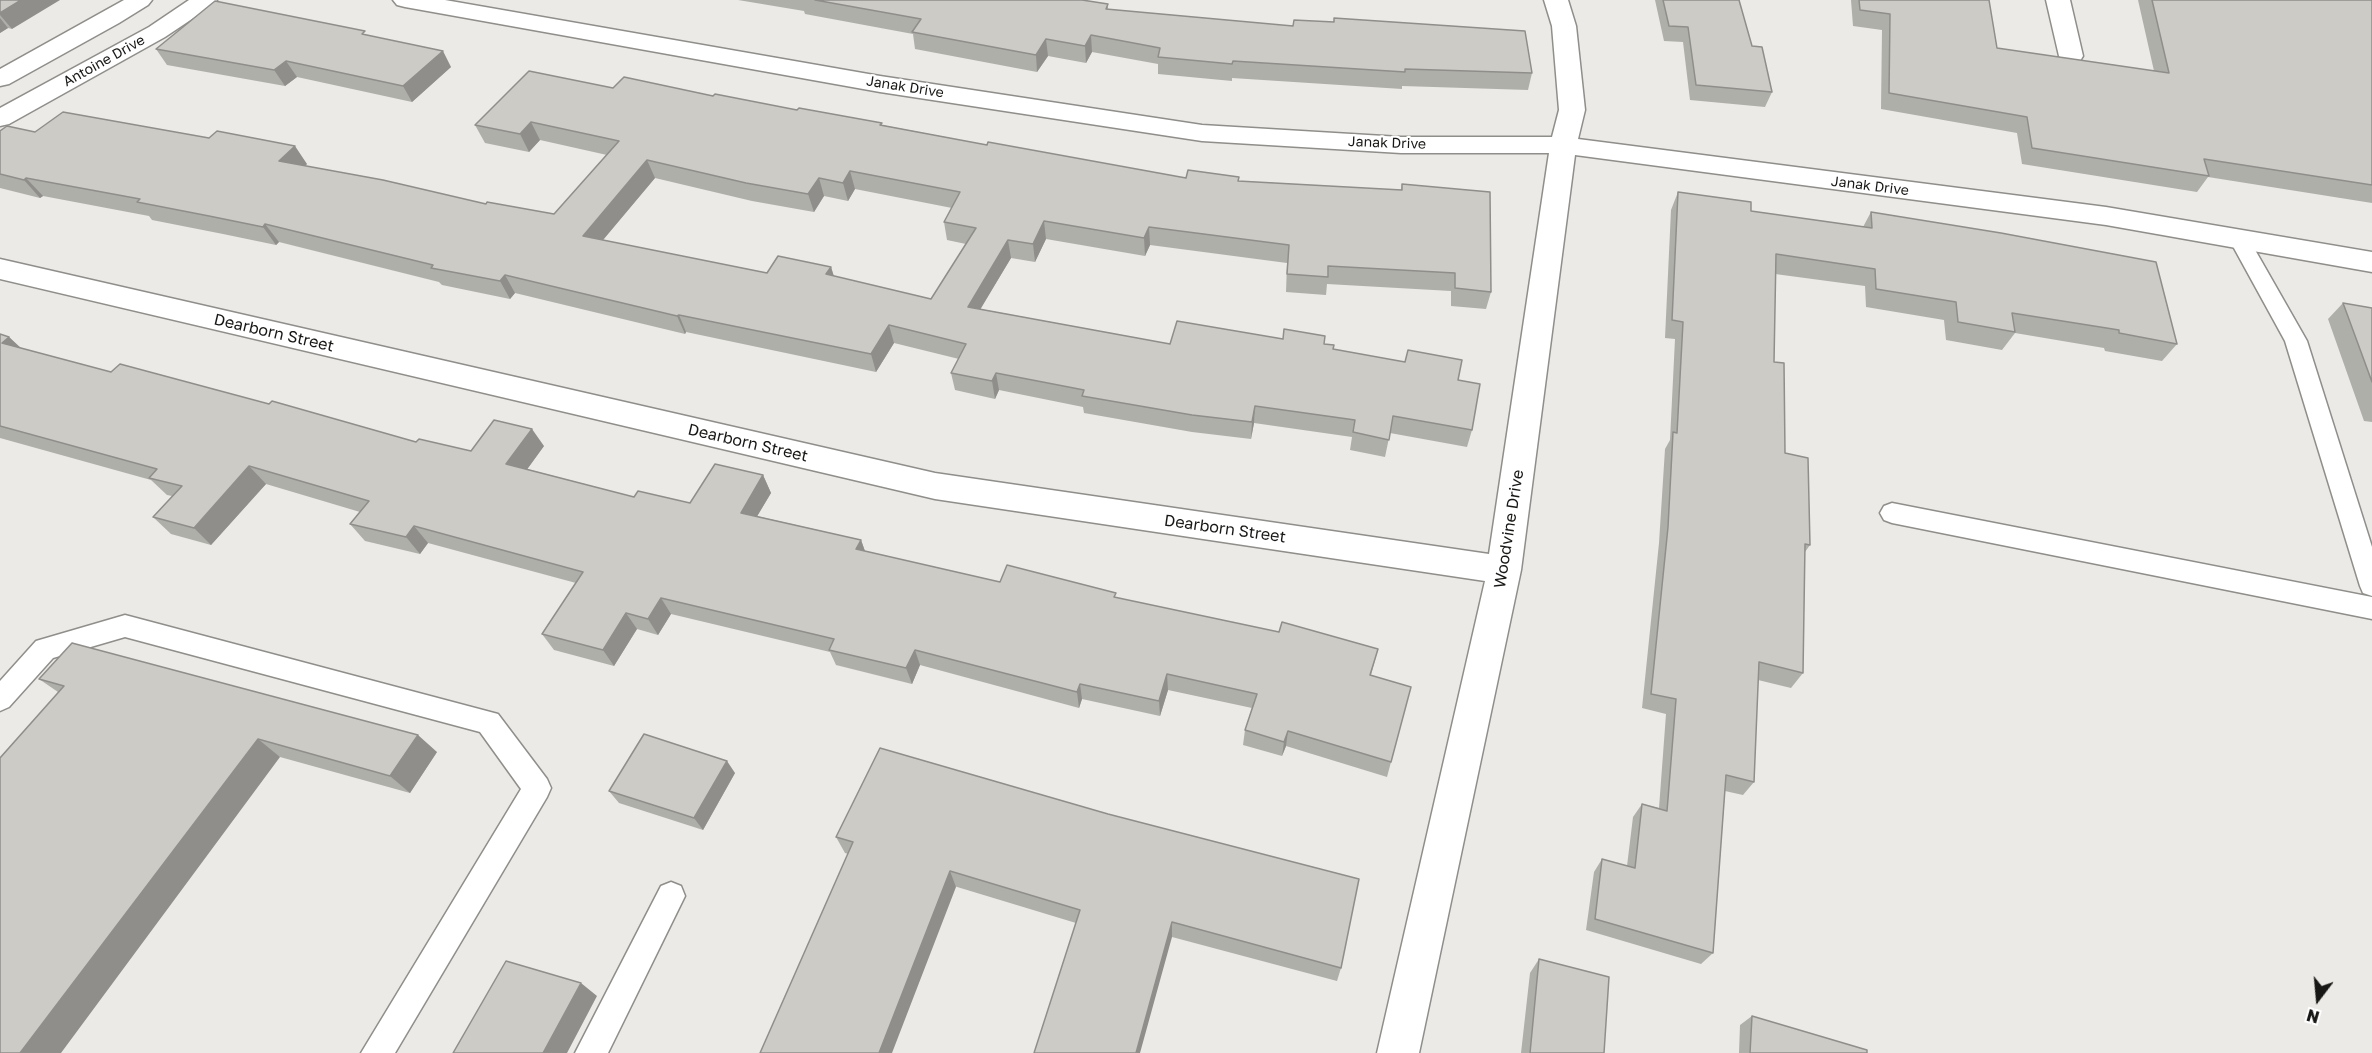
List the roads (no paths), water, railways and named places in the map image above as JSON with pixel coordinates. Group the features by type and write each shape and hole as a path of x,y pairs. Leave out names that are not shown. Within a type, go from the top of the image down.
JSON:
{"street":[{"path":"0,79 140,0"},
{"name":"Antoine Drive","path":"0,118 157,32 205,0"},
{"name":"Janak Drive","path":"405,0 880,84 1202,133 1401,145 1563,145 2106,216 2372,262"},
{"name":"Woodvine Drive","path":"1398,1053 1504,570 1563,145 1572,110 1564,26 1556,0"},
{"path":"2058,0 2071,56"},
{"name":"Dearborn Street","path":"0,269 935,486 1504,570"}],"lane":[{"path":"2240,239 2296,341 2372,586"},
{"path":"1892,513 2372,608"},
{"path":"0,699 45,649 125,626 489,722 537,788 377,1053"},
{"path":"591,1053 671,896"}]}
